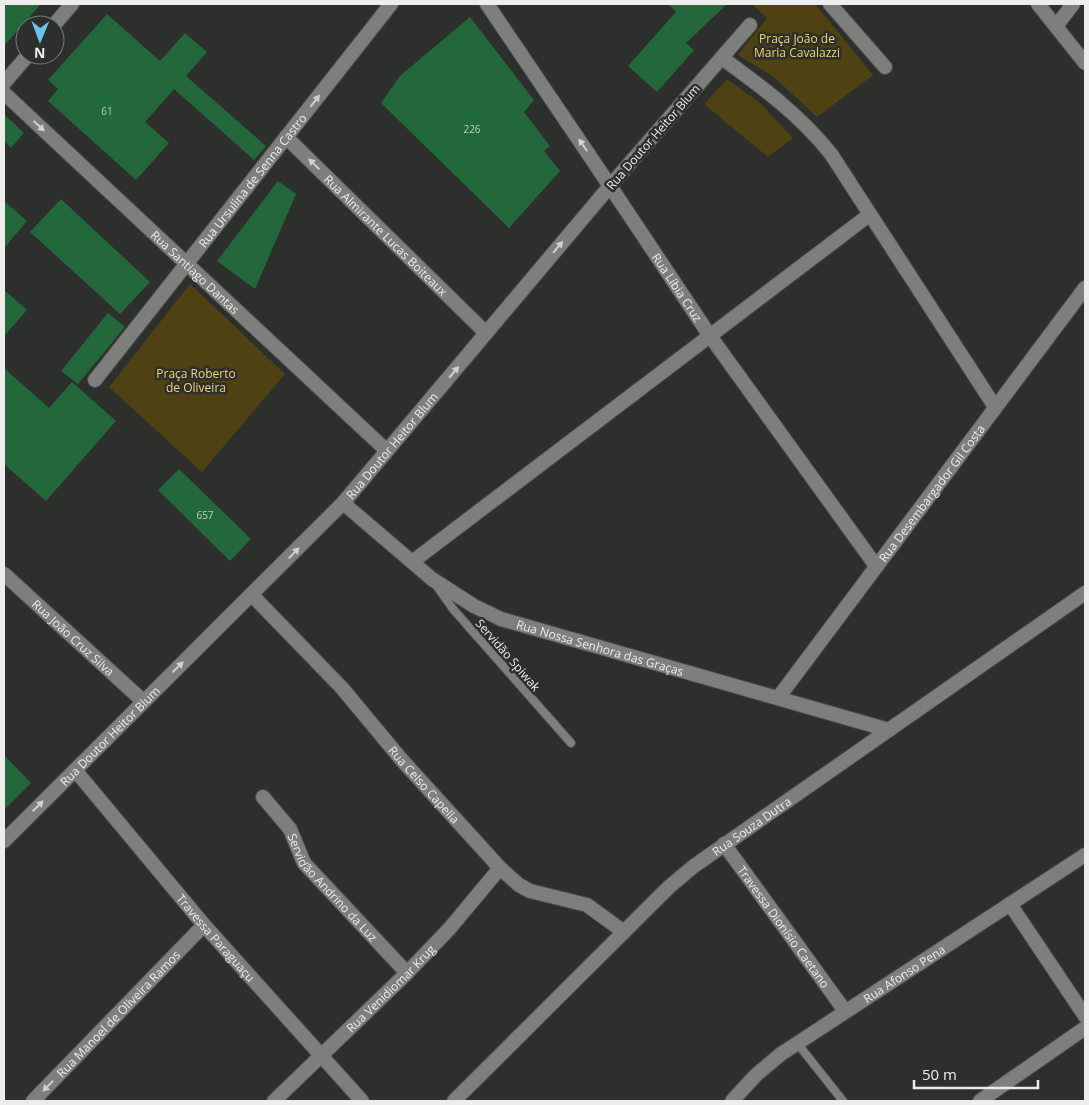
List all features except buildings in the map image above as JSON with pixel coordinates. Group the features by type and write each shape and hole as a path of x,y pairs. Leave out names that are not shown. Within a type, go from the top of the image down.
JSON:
{"street":[{"path":"63,15 72,4"},
{"name":"Rua Ursulina de Senna Castro","path":"95,380 391,4"},
{"name":"Rua Líbia Cruz","path":"487,4 710,336 876,566"},
{"path":"830,4 885,67"},
{"path":"1038,4 1057,25 1085,63"},
{"path":"1057,25 1073,4"},
{"name":"Rua Doutor Heitor Blum","path":"4,841 343,503 610,186 750,25"},
{"path":"722,58 783,103 812,130 831,154 995,407"},
{"path":"4,83 19,65"},
{"name":"Rua Santiago Dantas","path":"4,93 387,451"},
{"name":"Rua Almirante Lucas Boiteaux","path":"286,137 486,333"},
{"path":"412,562 869,215"},
{"name":"Rua Desembargador Gil Costa","path":"778,698 1085,288"},
{"name":"Rua Nossa Senhora das Graças","path":"343,503 432,579 474,606 501,619 888,730"},
{"name":"Rua João Cruz Silva","path":"4,574 144,701"},
{"name":"Rua Souza Dutra","path":"454,1101 669,887 724,844 1085,593"},
{"name":"Rua Celso Capella","path":"252,595 342,688 413,773 500,868 530,891 572,899 586,905 624,932"},
{"name":"Travessa Paraguaçu","path":"75,770 204,925 362,1101"},
{"name":"Servidão Andrino da Luz","path":"263,797 290,829 304,863 407,973"},
{"name":"Travessa Dionísio Caetano","path":"724,844 845,1011"},
{"name":"Rua Afonso Pena","path":"732,1101 756,1075 797,1043 1085,855"},
{"name":"Rua Venidiomar Krug","path":"274,1101 373,1008 407,973 450,928 500,868"},
{"path":"1010,904 1085,1016"},
{"name":"Rua Manoel de Oliveira Ramos","path":"33,1101 204,925"},
{"path":"980,1101 1085,1028"}],"lane":[{"name":"Servidão Spiwak","path":"432,579 453,609 571,743"},
{"path":"797,1043 843,1101"}],"green space":[{"name":"Praça João de Maria Cavalazzi","path":"752,4 815,4 873,75 817,117 774,77 738,55 767,18"},
{"path":"727,79 760,103 793,138 768,157 704,104"},
{"name":"Praça Roberto de Oliveira","path":"190,284 285,374 202,472 109,387"}]}
